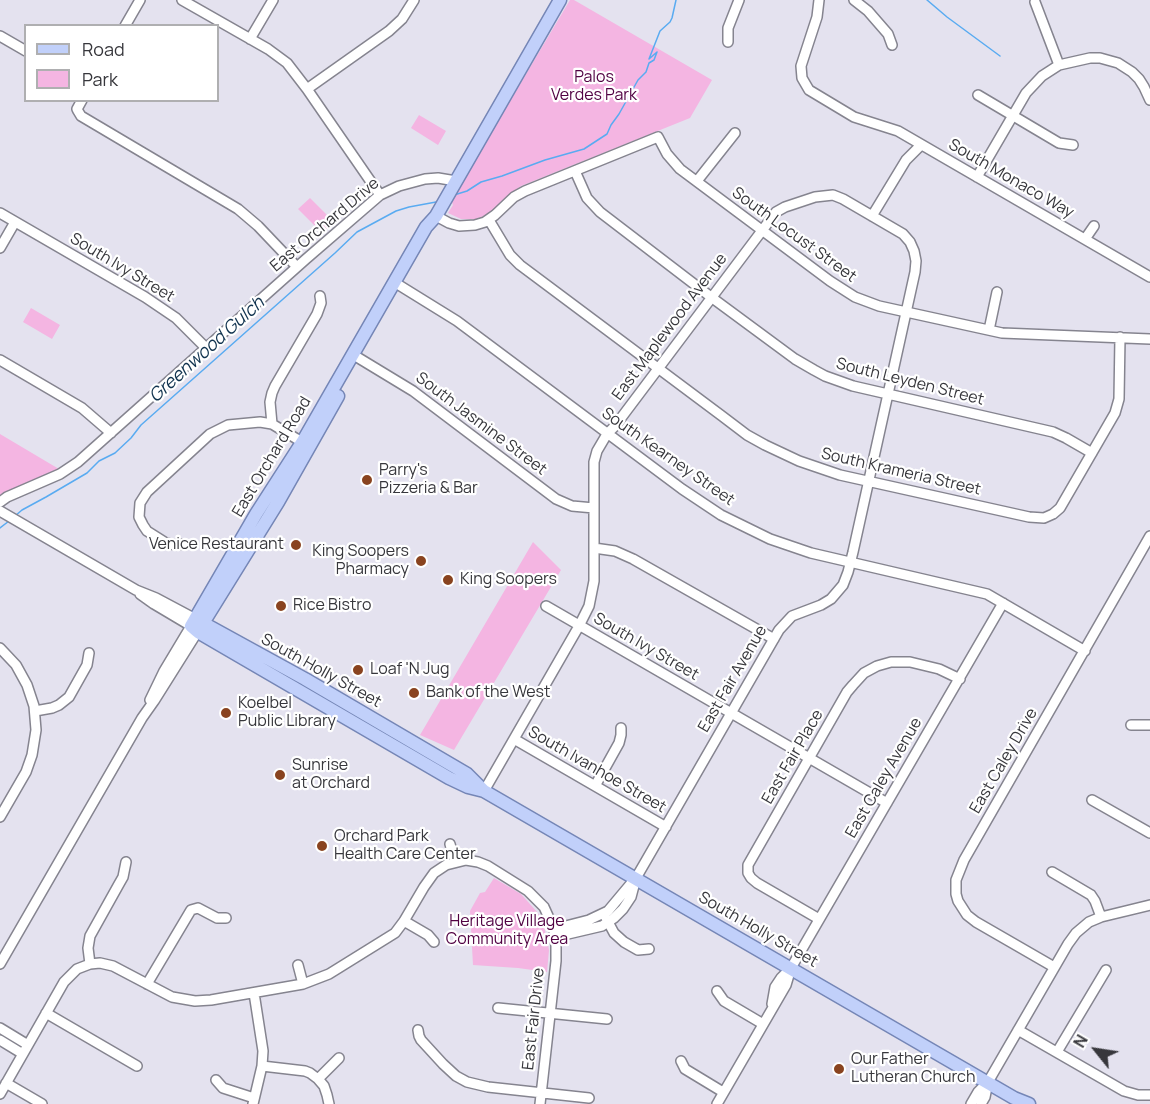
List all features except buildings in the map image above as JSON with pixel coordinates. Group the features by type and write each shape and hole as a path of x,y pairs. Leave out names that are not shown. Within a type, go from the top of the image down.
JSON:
{"main road":[{"name":"East Orchard Road","path":"197,625 256,514 307,443 426,227 436,216 560,0"},
{"name":"South Holly Street","path":"197,625 305,679 467,774 484,791 988,1082 1017,1101 1029,1104"}],"street":[{"path":"126,24 140,0"},
{"path":"182,0 285,61 380,195"},
{"path":"250,39 273,0"},
{"path":"307,89 394,26 414,0"},
{"path":"728,42 728,28 740,0"},
{"name":"South Monaco Way","path":"819,0 817,17 801,66 805,85 814,94 847,114 898,131 1150,277"},
{"path":"854,0 868,11 888,34 892,45"},
{"path":"1035,2 1059,65"},
{"path":"0,36 24,50"},
{"path":"977,177 1026,93 1042,76 1059,65 1090,58 1118,63 1139,79 1150,99"},
{"path":"978,95 1059,142 1073,145"},
{"path":"81,102 78,111 84,118 238,209 258,226 297,267"},
{"path":"697,181 735,133"},
{"name":"South Locust Street","path":"575,171 658,137 673,162 761,231 855,297 879,306 1009,334 1150,339"},
{"name":"South Monaco Way","path":"872,216 906,160 921,145"},
{"path":"436,216 459,226 476,225 489,220 519,194 575,171"},
{"name":"South Leyden Street","path":"575,171 584,193 595,208 711,297 795,359 814,370 840,382 888,395 1053,432 1092,453"},
{"name":"East Orchard Drive","path":"0,502 64,472 78,462 380,195 399,186 424,179 443,178 456,181"},
{"name":"East Maplewood Avenue","path":"484,791 586,614 592,597 594,462 597,451 607,434 779,209 821,195 837,196 872,216"},
{"name":"South Ivy Street","path":"0,213 146,297 176,318 206,348"},
{"name":"East Fair Avenue","path":"554,933 593,928 606,918 619,914 632,897 636,878 783,624 792,616 826,602 835,595 846,579 916,261 910,242 903,234 872,216"},
{"name":"South Krameria Street","path":"489,220 516,262 740,430 785,456 868,482 1039,519 1060,508 1115,413 1119,404 1120,338"},
{"path":"0,248 15,222"},
{"name":"South Monaco Way","path":"1085,240 1094,226"},
{"name":"South Kearney Street","path":"397,283 457,321 701,503 738,524 788,545 850,562 982,592 1085,651"},
{"path":"989,330 997,292"},
{"path":"272,424 270,402 272,393 317,314 321,303 320,296"},
{"name":"South Jasmine Street","path":"356,356 413,391 549,495 572,506 594,508"},
{"path":"0,360 82,408 111,433"},
{"path":"183,544 166,543 147,531 139,517 140,503 143,495 214,431 236,423 260,422 272,424 307,443"},
{"name":"South Holly Street","path":"1,511 136,590 156,598 197,625"},
{"name":"East Caley Drive","path":"1054,967 967,915 958,901 956,880 964,860 1149,541"},
{"path":"594,549 615,551 633,559 774,639"},
{"name":"East Caley Avenue","path":"717,1104 786,985 791,968 819,919 1004,603"},
{"name":"South Ivy Street","path":"546,606 887,803"},
{"name":"East Orchard Road","path":"0,964 142,718 164,671 197,625"},
{"path":"0,648 16,665 31,695 36,730 35,743 26,772 0,815"},
{"path":"35,711 52,708 69,697 87,665 89,653"},
{"name":"East Fair Place","path":"819,919 757,883 748,873 748,865 853,685 871,669 891,662 910,662 939,669 960,679"},
{"path":"1131,725 1150,725"},
{"path":"595,786 619,743 621,728"},
{"name":"South Ivanhoe Street","path":"514,739 666,826"},
{"path":"1092,800 1150,833"},
{"path":"450,844 455,862"},
{"path":"0,1094 68,977 77,969 90,964 100,963 113,966 171,997 186,1000 202,1001 303,984 329,974 395,933 434,873 446,865 466,860 488,866 522,886 540,901 554,933"},
{"path":"90,964 88,952 90,936 123,877 126,862"},
{"path":"1052,872 1091,895 1101,917"},
{"path":"147,984 195,905 217,918 226,918"},
{"path":"971,1104 988,1082 1076,933 1089,922 1101,917 1150,905"},
{"path":"606,918 614,933 624,942 638,950 649,949"},
{"path":"404,921 428,935 434,942"},
{"name":"East Fair Drive","path":"540,1104 556,962 554,933"},
{"path":"298,965 303,984"},
{"path":"1058,1052 1106,970"},
{"path":"717,991 724,1001 763,1024"},
{"path":"216,1080 223,1088 253,1101 262,1066 262,1041 254,993"},
{"path":"498,1008 607,1019"},
{"path":"46,1013 137,1066"},
{"path":"0,1028 25,1049"},
{"path":"418,1030 421,1040 450,1071 461,1079 482,1086 589,1098"},
{"path":"1018,1030 1124,1091 1138,1095 1150,1095"},
{"path":"0,1040 25,1049"},
{"path":"318,1079 339,1058"},
{"path":"681,1061 685,1069 723,1092"},
{"path":"262,1066 305,1071 318,1079 326,1090 329,1104"},
{"path":"981,1104 986,1097 988,1082"},
{"path":"6,1083 42,1104"}],"green space":[{"name":"Palos Verdes Park","path":"570,0 574,0 712,80 690,118 521,186 489,214 476,219 461,219 448,213 453,205 451,200"},
{"path":"419,115 446,131 438,145 411,128"},
{"path":"310,198 334,222 322,233 298,209"},
{"path":"31,308 60,325 52,339 23,322"},
{"path":"0,434 64,472 0,502"},
{"path":"533,542 561,570 454,750 420,735"},
{"name":"Heritage Village Community Area","path":"494,878 521,894 538,913 544,926 549,950 547,972 473,965 470,911 480,893 485,892"}],"waterway":[{"name":"Greenwood Gulch","path":"454,195 467,191 481,182 584,149 607,134 638,80 646,72 649,63 654,60 657,52 649,59 660,31 672,18 676,0"},
{"path":"927,0 1000,56"},
{"name":"Greenwood Gulch","path":"15,516 87,473 99,461 115,453 141,425 357,232 396,211 436,202"},
{"name":"Greenwood Gulch","path":"0,528 9,521"}],"place":[{"name":"Parry's Pizzeria & Bar","path":"367,480"},
{"name":"Venice Restaurant","path":"296,545"},
{"name":"King Soopers Pharmacy","path":"421,561"},
{"name":"King Soopers","path":"448,580"},
{"name":"Rice Bistro","path":"281,606"},
{"name":"Loaf 'N Jug","path":"358,670"},
{"name":"Bank of the West","path":"414,693"},
{"name":"Koelbel Public Library","path":"226,713"},
{"name":"Sunrise at Orchard","path":"280,775"},
{"name":"Orchard Park Health Care Center","path":"322,846"},
{"name":"Our Father Lutheran Church","path":"839,1069"}]}
